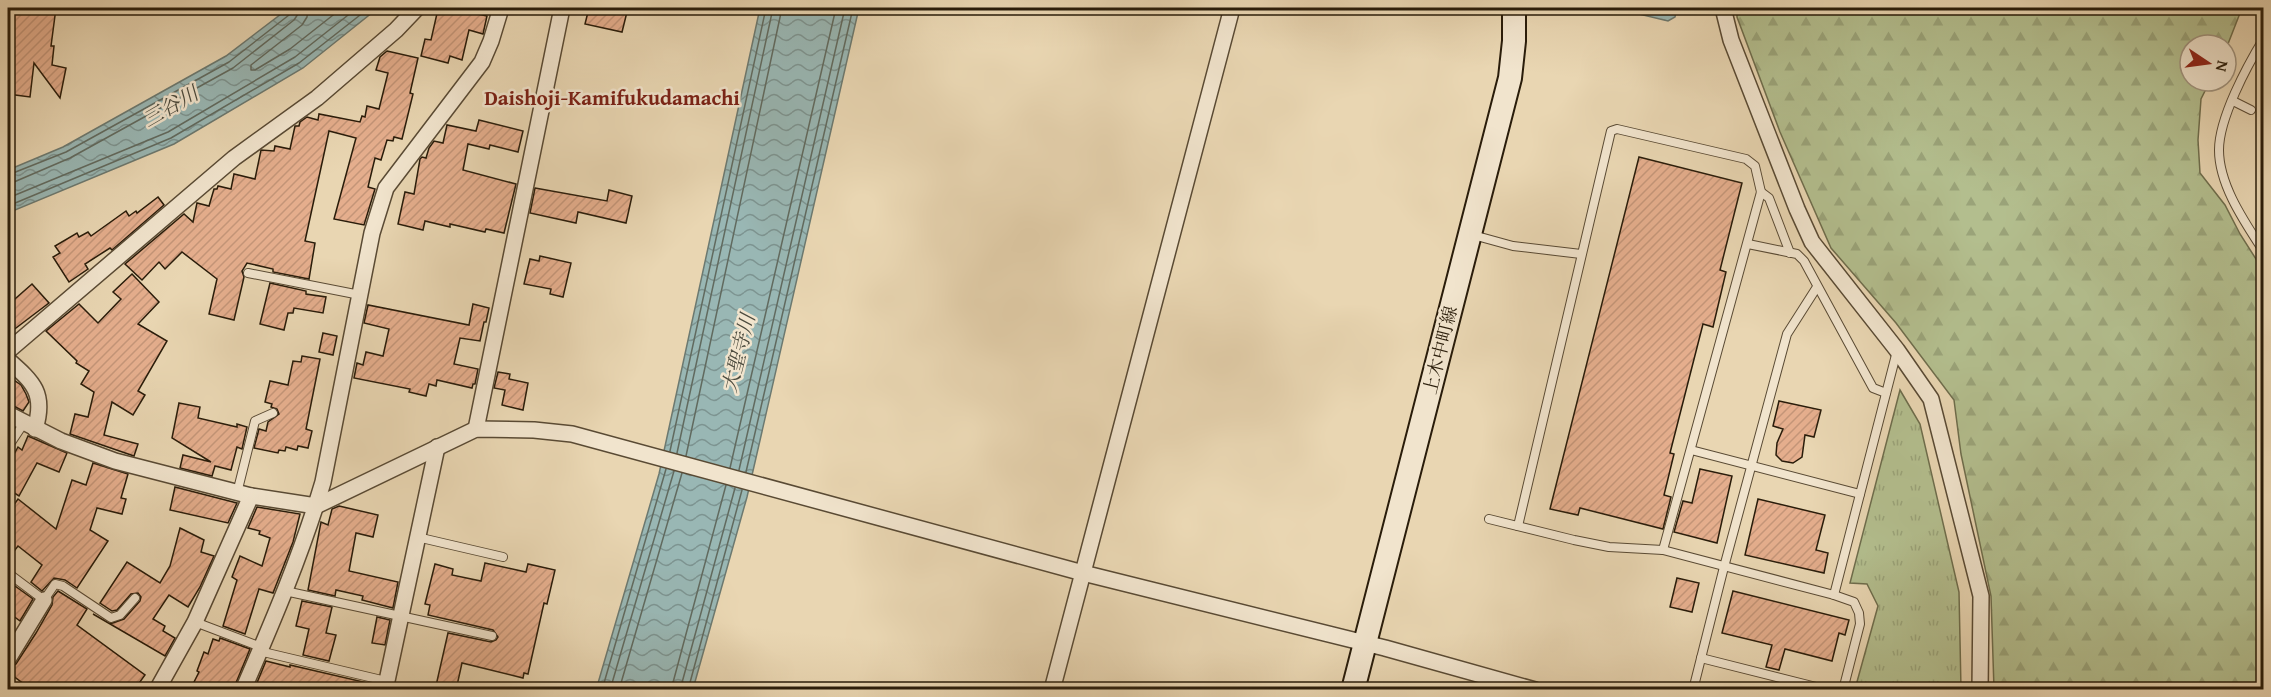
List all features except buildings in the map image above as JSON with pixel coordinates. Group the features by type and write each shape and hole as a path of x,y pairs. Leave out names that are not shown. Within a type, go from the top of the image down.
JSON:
{"main road":[{"name":"上木中町線","path":"1353,690 1510,78 1514,41 1514,8"}],"street":[{"path":"8,351 234,158 317,98 396,30 417,8"},
{"path":"243,690 285,591 323,482 372,233 386,188 482,62 501,8"},
{"path":"476,429 562,8"},
{"path":"1052,690 1232,8"},
{"path":"1724,8 1731,40 1812,242 1897,350 1931,399 1981,596 1980,690"},
{"path":"8,360 28,377 37,390 40,404 29,426"},
{"path":"8,414 61,441 115,461 244,494 316,506 476,429 534,430 572,434 1083,573 1365,644 1535,690"},
{"path":"386,685 437,447"},
{"path":"157,690 195,622 244,494"},
{"path":"8,659 44,600"}],"lane":[{"path":"2264,38 2250,61 2233,101 2219,150 2222,166 2239,213 2264,252"},
{"path":"2233,101 2251,110"},
{"path":"1518,526 1611,131 1617,129 1746,159 1755,166 1761,192 1663,550"},
{"path":"1761,192 1769,198 1790,253"},
{"path":"1470,234 1513,246 1581,254"},
{"path":"1748,244 1797,254 1804,261 1873,388 1886,393"},
{"path":"248,273 360,295"},
{"path":"1693,690 1787,334 1817,287"},
{"path":"1834,595 1897,350"},
{"path":"244,494 255,420 273,413"},
{"path":"8,447 29,426"},
{"path":"1691,450 1860,494"},
{"path":"1489,519 1609,547 1663,550 1854,602 1860,624 1843,690"},
{"path":"417,537 503,557"},
{"path":"8,573 44,600 55,584 63,586 111,618 120,615 135,598"},
{"path":"285,591 492,636"},
{"path":"195,622 260,649 386,685"},
{"path":"1701,658 1828,690"},
{"path":"8,683 16,690"}],"green space":[{"path":"1737,8 2242,8 2232,33 2178,33 2178,93 2204,93 2201,99 2198,140 2200,173 2225,205 2263,270 2263,689 1994,689 1991,596 1961,454 1954,400 1896,323 1831,248 1780,132 1737,17"},
{"path":"1900,390 1920,424 1959,592 1961,689 1855,689 1878,606 1867,584 1850,583"}],"water":[{"name":"三谷川","path":"289,8 378,8 303,68 174,144 8,213 8,170 63,147 226,56"},
{"name":"大聖寺川","path":"760,8 859,8 747,497 693,689 596,690 659,474"},
{"path":"1614,8 1677,8 1675,17 1668,21"}],"district":[{"name":"Daishoji-Kamifukudamachi","path":"612,97"}]}
